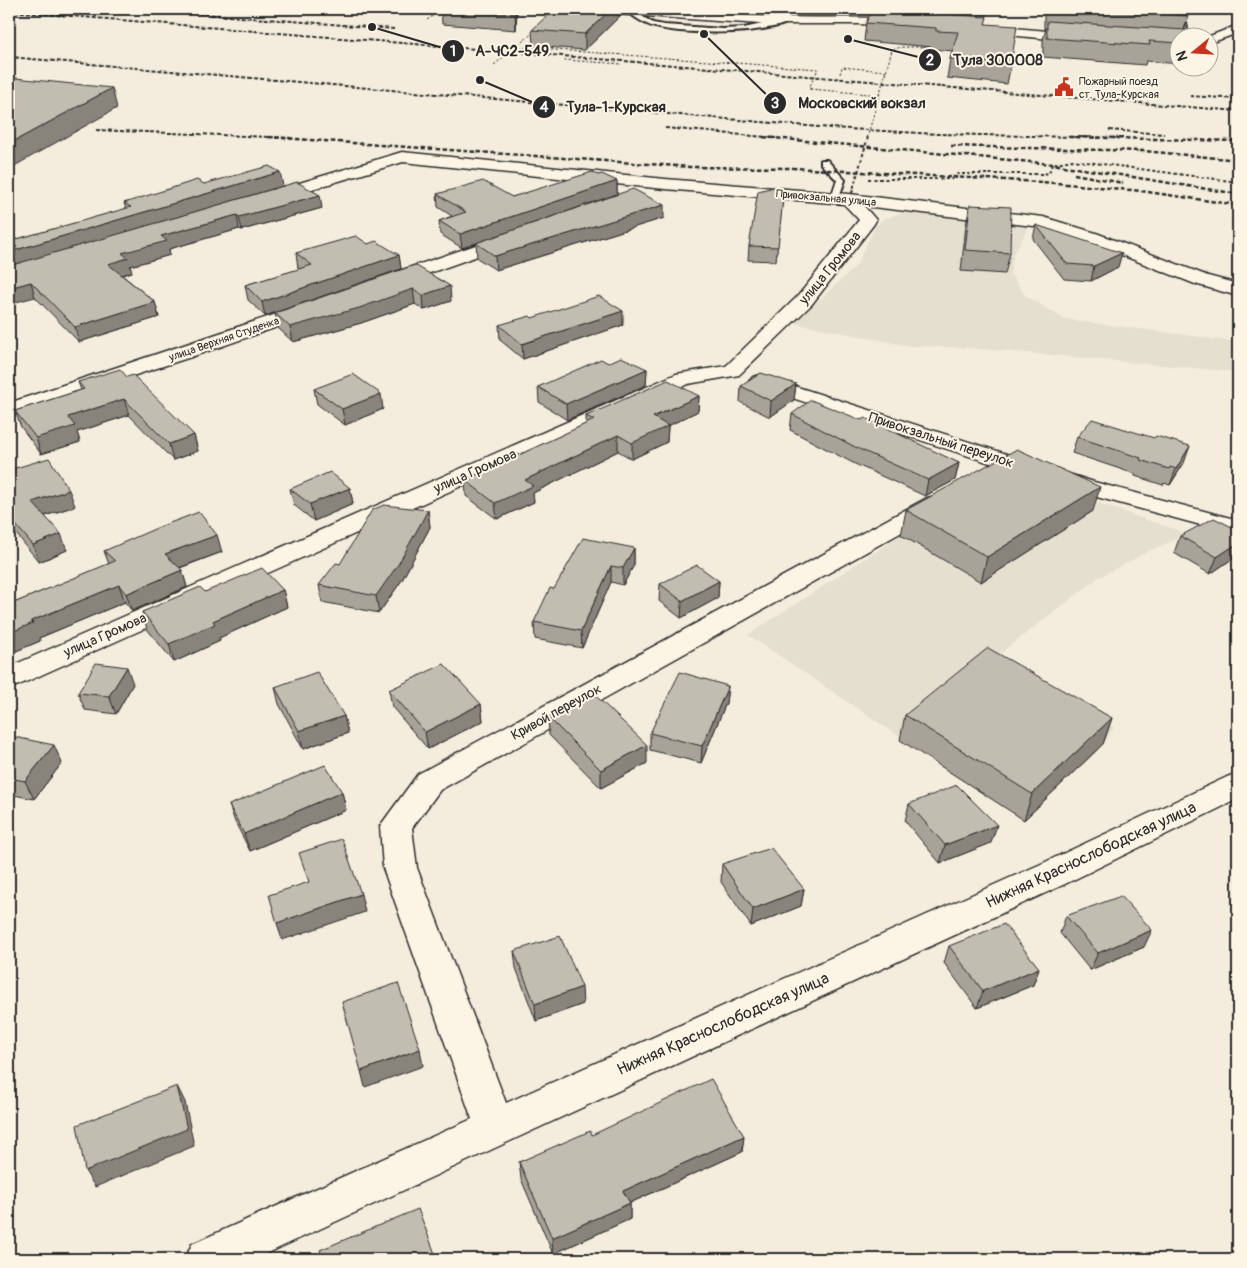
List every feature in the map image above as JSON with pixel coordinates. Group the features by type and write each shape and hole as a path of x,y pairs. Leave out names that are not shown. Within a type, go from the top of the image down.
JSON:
{"street":[{"path":"588,9 760,20 860,20 919,25"},
{"path":"791,20 832,9 846,17 860,20"},
{"path":"969,29 1098,39"},
{"path":"1220,35 1238,29"},
{"name":"Привокзальная улица","path":"252,202 402,157 665,184 845,193 1043,222 1068,228 1218,287 1238,290"},
{"path":"628,197 665,184"},
{"name":"улица Громова","path":"9,678 683,378 732,372 805,300 868,220 845,193"},
{"path":"373,287 524,234"},
{"path":"1218,287 1238,311"},
{"name":"улица Верхняя Cтуденка","path":"9,410 184,353 326,303"},
{"name":"Привокзальный переулок","path":"732,372 1086,487 1238,528"},
{"name":"Кривой переулок","path":"495,1127 400,868 396,826 428,782 1010,462"},
{"name":"Нижняя Краснослободская улица","path":"207,1259 1053,874 1238,785"}],"lane":[{"path":"1234,9 1238,11"},
{"path":"824,162 845,193"}],"path":[{"path":"427,20 442,9"},
{"path":"520,9 552,12 546,18"},
{"path":"494,65 528,38 536,29"},
{"path":"515,47 818,69 810,90 880,95"},
{"path":"931,67 933,56 925,47 900,47 892,50 880,95 845,193 956,179 956,174 1042,174 1049,172 1052,164 1072,160 1238,182"},
{"path":"601,52 618,53 616,55"},
{"path":"564,60 622,64"},
{"path":"840,74 842,67 886,71"}],"shaded area":[{"path":"902,213 928,213 1029,227 1014,253 1010,273 1025,295 1064,319 1238,342 1238,372 970,348 909,346 794,323 856,266 875,227 883,219"},
{"path":"1009,472 1188,534 1145,553 1098,578 994,658 1114,728 1103,744 1024,820 748,635 901,535"}],"building":[{"path":"441,9 516,9 515,14"},
{"path":"554,9 611,9 585,34 532,30"},
{"path":"872,9 987,17 985,24 1017,26 1011,64 950,59 958,32 936,31 936,28 866,23"},
{"path":"1098,9 1187,9 1188,16"},
{"path":"1047,21 1170,29 1170,42 1149,41 1150,45 1047,38"},
{"path":"15,78 112,88 9,144 9,82"},
{"path":"269,166 280,172 9,252 9,250 17,247 10,241 131,207 124,203 197,180 204,184"},
{"path":"592,172 598,175 602,174 617,181 460,234 439,221 466,212 437,194 483,181 512,197"},
{"path":"297,182 320,195 161,236 167,241 122,253 128,258 108,264 155,302 75,327 31,282 9,288 9,266"},
{"path":"774,187 784,188 778,247 749,246 758,191"},
{"path":"633,189 664,205 495,256 476,243"},
{"path":"970,205 1011,207 1010,253 965,250"},
{"path":"1036,225 1122,253 1094,266 1067,264"},
{"path":"356,236 368,244 376,241 399,255 262,302 245,285 312,265 296,253"},
{"path":"415,265 450,286 423,295 413,289 359,308 290,327 275,313"},
{"path":"599,296 623,311 522,344 499,325 530,316 532,318"},
{"path":"621,357 647,369 566,404 538,387 601,359 608,363"},
{"path":"120,369 127,377 133,375 194,435 169,444 124,399 68,417 75,426 36,438 15,411 84,389 78,382"},
{"path":"761,373 796,384 771,401 741,386"},
{"path":"353,374 381,394 342,409 314,389"},
{"path":"668,380 699,396 653,417 668,426 632,443 618,435 525,480 533,486 495,503 465,480 594,420 586,416"},
{"path":"811,400 861,420 865,418 959,463 928,480 857,448 792,414"},
{"path":"1092,419 1154,438 1156,436 1190,446 1176,469 1170,467 1169,469 1077,437"},
{"path":"1017,449 1100,487 987,557 906,510"},
{"path":"49,458 69,490 32,502 61,534 33,545 9,517 9,470"},
{"path":"330,472 350,488 310,504 290,489"},
{"path":"384,505 428,510 399,563 376,596 319,585 336,563 340,564 372,510"},
{"path":"199,512 217,535 165,554 182,570 126,594 119,585 31,621 33,623 9,633 9,605 115,561 104,551"},
{"path":"1214,518 1238,530 1238,543 1217,557 1180,536"},
{"path":"583,538 634,548 623,568 611,566 581,631 534,622 550,588 554,589"},
{"path":"697,565 719,581 682,601 660,584"},
{"path":"262,568 283,590 213,621 215,624 169,644 142,612 200,587 205,592"},
{"path":"988,648 1112,718 1032,794 905,715"},
{"path":"96,663 127,667 109,696 78,693"},
{"path":"444,664 481,704 425,732 389,690"},
{"path":"317,672 344,716 299,731 275,687"},
{"path":"680,672 728,686 702,746 650,733"},
{"path":"595,695 647,745 601,770 548,717"},
{"path":"9,736 54,745 25,781 9,778"},
{"path":"325,765 342,792 244,834 229,805"},
{"path":"957,785 997,825 945,845 909,804"},
{"path":"342,839 361,894 277,923 269,895 309,882 299,853"},
{"path":"771,848 804,889 753,909 722,864"},
{"path":"1121,896 1152,930 1098,953 1066,916"},
{"path":"1004,924 1039,968 983,991 949,946"},
{"path":"560,936 582,987 535,1004 514,951"},
{"path":"398,983 420,1049 361,1071 342,1002"},
{"path":"711,1079 744,1136 623,1191 630,1203 552,1238 519,1162 590,1131 592,1135"},
{"path":"177,1086 187,1129 85,1171 77,1125"},
{"path":"418,1209 437,1259 323,1259 320,1250"}],"railway":[{"path":"139,9 394,29"},
{"path":"9,11 1238,111"},
{"path":"9,57 831,128 937,134 1123,138"},
{"path":"1190,96 1238,99"},
{"path":"665,128 776,138"},
{"path":"96,130 294,138"},
{"path":"1109,130 1164,134"},
{"path":"268,137 690,167 793,168 1057,183 1141,191 1238,205"},
{"path":"763,137 1052,164 1238,194"},
{"path":"1069,137 1238,141"},
{"path":"951,146 1144,151 1238,160"},
{"path":"1074,174 1123,183"}],"place":[{"name":"А-ЧС2-549","path":"372,27"},
{"name":"Московский вокзал","path":"704,34"},
{"name":"Тула 300008","path":"848,39"},
{"name":"Тула-1-Курская","path":"480,80"},
{"name":"Пожарный поезд ст. Тула-Курская","path":"1064,87"}]}
